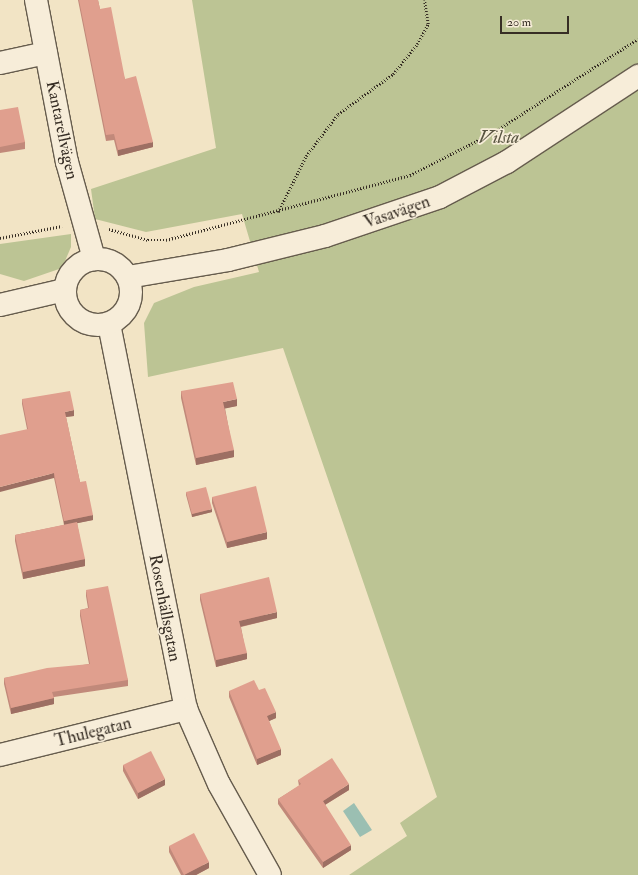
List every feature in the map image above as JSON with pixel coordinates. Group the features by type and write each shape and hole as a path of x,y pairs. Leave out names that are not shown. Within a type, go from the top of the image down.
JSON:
{"street":[{"name":"Kantarellvägen","path":"36,0 67,162 94,259"},
{"path":"0,63 46,53"},
{"name":"Vasavägen","path":"128,277 228,260 325,236 440,197 507,162 638,76"},
{"path":"94,259 113,262 128,277 132,294 128,307 109,324 89,324 78,319 66,303 64,290 76,266 94,259"},
{"path":"0,305 64,290"},
{"name":"Rosenhällsgatan","path":"109,324 186,709 219,784 270,875"},
{"name":"Thulegatan","path":"0,755 186,709"}],"path":[{"path":"278,213 306,156 338,114 393,74 417,44 428,24 424,0"},
{"path":"0,238 84,225 158,241 278,213 389,182 449,158 638,39"}],"green space":[{"name":"Vilsta","path":"192,0 638,0 638,875 349,875 407,836 400,823 437,797 283,348 148,377 144,323 154,303 194,287 259,272 242,214 146,232 95,219 91,189 216,148"},
{"path":"71,234 71,247 62,268 24,281 0,274 0,244"}],"water":[{"path":"354,803 372,830 360,837 343,811"}],"building":[{"path":"79,0 98,0 100,9 111,7 125,79 136,76 153,142 118,150 114,134 106,135"},
{"path":"18,107 25,142 0,147 0,110"},
{"path":"233,382 237,399 223,402 234,450 196,458 181,391"},
{"path":"70,391 74,410 65,412 80,482 86,481 93,515 64,521 54,473 0,487 0,435 28,429 22,399"},
{"path":"256,486 267,532 227,542 212,497"},
{"path":"206,487 212,509 192,514 186,492"},
{"path":"77,522 85,559 23,572 15,535"},
{"path":"269,577 277,612 239,621 247,653 216,660 200,594"},
{"path":"108,586 128,680 52,692 54,698 11,708 4,678 47,668 90,664 80,610 89,608 86,590"},
{"path":"254,680 259,690 265,688 276,712 267,716 281,749 257,759 229,691"},
{"path":"151,751 165,779 138,793 123,765"},
{"path":"332,758 349,784 323,801 351,845 323,862 278,799 301,784 298,780"},
{"path":"194,833 209,862 184,875 169,846"}]}
